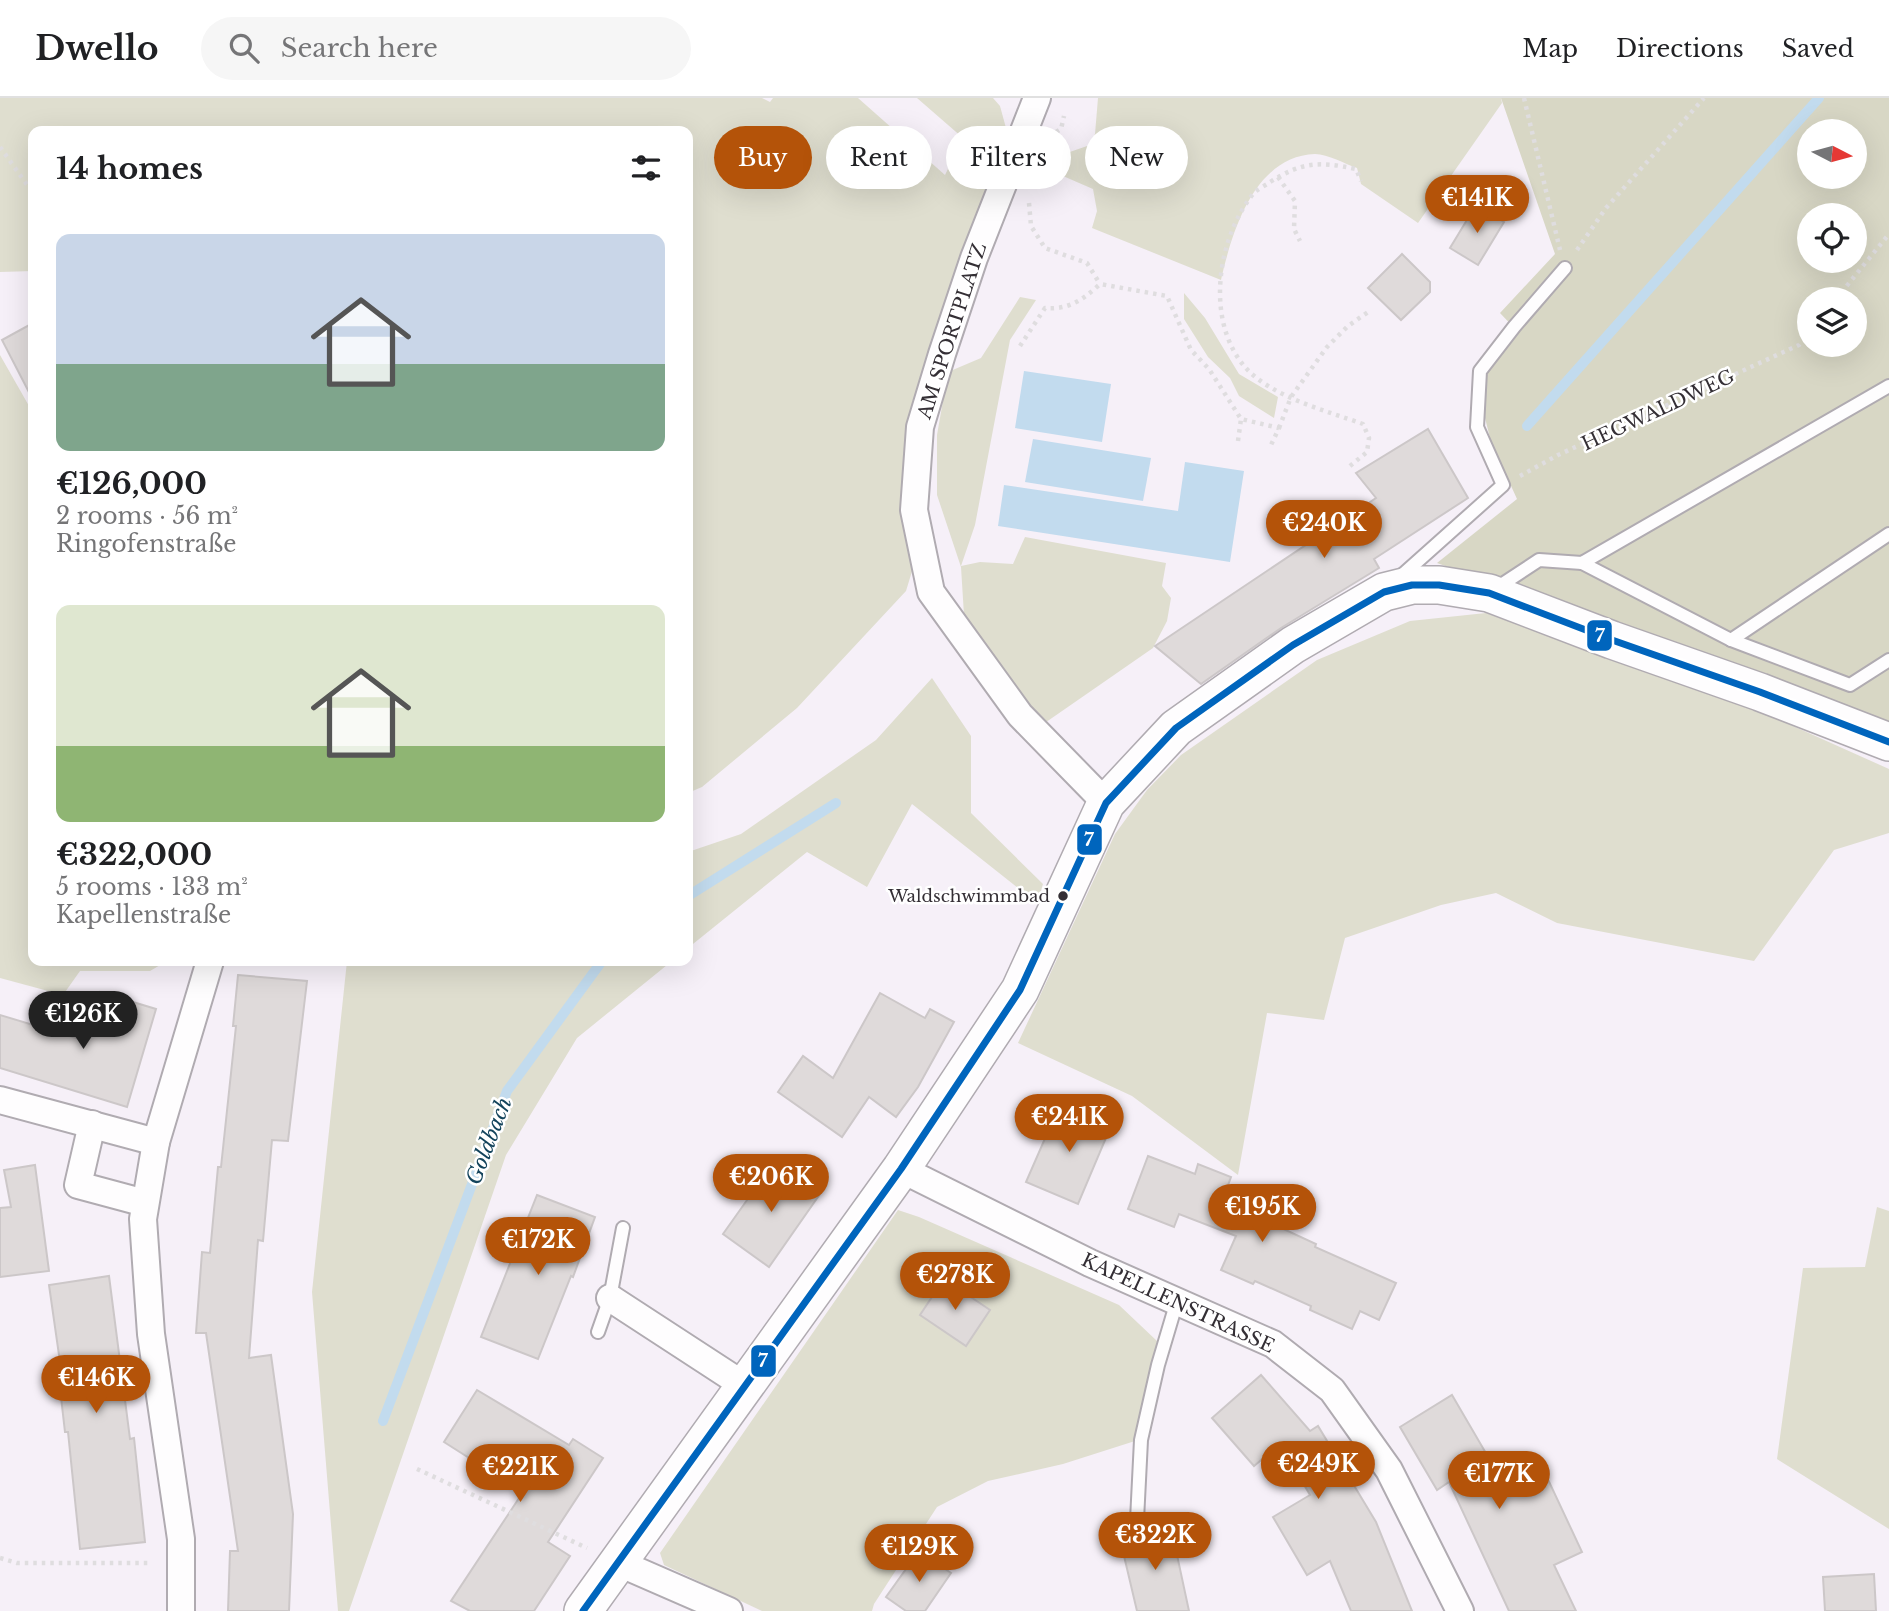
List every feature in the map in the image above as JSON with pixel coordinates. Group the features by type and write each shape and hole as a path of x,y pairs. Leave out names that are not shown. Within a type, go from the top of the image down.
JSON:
{"street":[{"name":"AM SPORTPLATZ","path":"1037,98 974,258 920,428 914,510 931,592 1020,715 1106,803"},
{"path":"583,1611 901,1168 1020,990 1106,803 1176,728 1293,645 1384,592 1412,585 1439,585 1489,593 1889,742"},
{"path":"181,1611 181,1539 151,1334 143,1219 156,1142 209,966"},
{"path":"0,1100 156,1142"},
{"path":"92,1124 78,1185 145,1203"},
{"name":"KAPELLENSTRASSE","path":"901,1168 1090,1263 1273,1344 1332,1390 1389,1471 1460,1611"},
{"path":"610,1297 745,1386"},
{"path":"619,1563 729,1611"}],"lane":[{"path":"1384,592 1503,485 1477,427 1480,371 1565,268"},
{"path":"1582,563 1889,386"},
{"path":"1731,640 1889,534"},
{"path":"1489,593 1539,560 1582,563 1731,640 1850,685 1889,660"},
{"path":"598,1332 610,1297 623,1228"},
{"path":"1137,1520 1141,1440 1158,1365 1177,1301"}],"path":[{"path":"1524,98 1565,268"},
{"path":"1565,268 1606,208 1704,98"},
{"path":"1061,126 1067,104"},
{"path":"0,147 28,186"},
{"path":"1350,466 1367,452 1369,438 1363,425 1272,389 1246,369 1230,346 1219,306 1223,257 1233,230 1254,192 1291,169 1326,162 1356,169 1361,181"},
{"path":"1278,177 1295,201 1294,229 1300,242"},
{"path":"1028,200 1031,226 1045,248 1087,264 1100,284 1167,296 1191,350 1209,369 1241,419 1238,441"},
{"path":"1846,287 1889,234"},
{"path":"1020,346 1045,308 1059,309 1084,299 1100,284"},
{"path":"1271,445 1291,397 1326,347 1348,326 1371,310"},
{"name":"HEGWALDWEG","path":"1503,485 1558,455 1797,346"},
{"path":"1241,419 1279,428"},
{"path":"417,1469 619,1563"},
{"path":"0,1558 17,1563 181,1563"}],"shaded area":[{"path":"0,98 762,98 770,102 773,98 858,98 890,126 826,126 826,189 932,189 932,163 945,175 946,173 946,189 990,189 930,350 913,568 906,591 797,708 702,787 693,791 693,126 28,126 28,271 0,272"},
{"path":"917,98 993,98 1000,106 1005,126 949,126"},
{"path":"1098,98 1501,98 1502,103 1418,223 1361,184 1357,168 1336,159 1315,154 1294,158 1277,168 1262,182 1240,219 1221,280 1092,228 1097,211 1093,189 1188,189 1188,126 1096,126"},
{"path":"1085,147 1085,186 1071,179 1071,152"},
{"path":"1184,293 1205,318 1239,374 1278,397 1274,418 1239,396 1230,378 1208,357 1184,319"},
{"path":"1020,297 1036,300 1010,340 975,525 961,566 980,562 1013,564 1025,537 1166,563 1162,586 1171,598 1167,621 1153,648 1039,727 965,631 961,567 937,495 937,435 948,372 981,358"},
{"path":"0,355 28,404 28,966 158,966 150,971 80,971 63,995 0,978"},
{"path":"1486,613 1753,708 1889,769 1889,833 1834,850 1754,961 1557,923 1496,893 1441,905 1345,938 1324,1020 1267,1013 1238,1175 1132,1096 1018,1043 1115,834 1147,790 1181,755 1317,660 1410,621"},
{"path":"932,678 971,736 971,813 1043,884 1037,903 912,804 867,887 807,852 693,944 693,850 741,834 876,740"},
{"path":"346,966 666,966 577,1038 506,1155 349,1611 338,1611 312,1292"},
{"path":"1877,1207 1889,1211 1889,1529 1777,1459 1803,1268 1865,1267"},
{"path":"898,1210 1119,1305 1157,1341 1135,1441 1063,1464 988,1481 937,1507 872,1611 762,1611 664,1565 660,1553"}],"green space":[{"path":"1501,98 1889,98 1889,724 1437,563 1517,499 1491,442 1477,386 1519,333 1500,313 1555,254"}],"water":[{"path":"1024,371 1111,384 1102,442 1015,428"},
{"path":"1033,439 1151,458 1143,501 1025,482"},
{"path":"1185,462 1244,471 1230,562 998,526 1004,485 1178,511"}],"building":[{"path":"1476,205 1504,222 1478,265 1450,248"},
{"path":"1402,254 1430,282 1430,292 1401,320 1368,288"},
{"path":"28,326 28,390 2,340"},
{"path":"1428,429 1468,498 1374,559 1379,568 1281,628 1201,684 1155,646 1376,498 1356,473"},
{"path":"238,975 307,981 288,1141 272,1140 263,1241 258,1240 249,1358 271,1355 293,1514 289,1611 228,1611 230,1551 238,1551 206,1333 196,1333 202,1252 210,1253 218,1167 221,1167 236,1026 233,1026"},
{"path":"100,992 156,1009 127,1107 0,1068 0,1015 86,1041"},
{"path":"880,993 925,1018 930,1009 954,1022 918,1087 896,1117 869,1097 842,1137 778,1092 803,1056 833,1078"},
{"path":"1060,1104 1111,1126 1078,1204 1026,1182"},
{"path":"1148,1156 1195,1174 1198,1164 1231,1177 1224,1196 1281,1222 1279,1227 1316,1244 1315,1247 1396,1283 1379,1320 1360,1311 1352,1329 1310,1310 1311,1306 1255,1281 1253,1284 1221,1270 1236,1236 1179,1214 1174,1227 1128,1209"},
{"path":"774,1162 820,1194 769,1267 723,1234"},
{"path":"35,1165 49,1271 0,1277 0,1208 11,1207 4,1170"},
{"path":"537,1195 595,1217 538,1359 481,1337"},
{"path":"109,1276 130,1439 134,1438 145,1542 80,1549 49,1285"},
{"path":"944,1279 990,1310 966,1346 920,1315"},
{"path":"1261,1375 1310,1431 1318,1426 1376,1522 1412,1611 1351,1611 1330,1561 1307,1575 1273,1517 1310,1495 1280,1444 1254,1466 1212,1418"},
{"path":"477,1390 569,1445 573,1439 603,1458 548,1542 570,1556 534,1611 470,1611 451,1601 525,1489 476,1457 474,1461 444,1442"},
{"path":"1452,1395 1508,1491 1545,1473 1582,1552 1554,1565 1576,1611 1509,1611 1449,1482 1437,1490 1400,1427"},
{"path":"1171,1527 1189,1611 1137,1611 1120,1539"},
{"path":"919,1551 951,1573 925,1611 906,1611 886,1597"},
{"path":"1874,1574 1876,1611 1825,1611 1823,1577"}],"waterway":[{"path":"1527,426 1819,98"},
{"name":"Goldbach","path":"693,893 836,803"},
{"name":"Goldbach","path":"383,1421 507,1091 598,966"}],"transit line":[{"name":"7","path":"583,1611 901,1169 1020,990 1106,803 1176,728 1293,645 1384,592 1412,585 1439,585 1489,593 1889,742"}],"place":[{"name":"Waldschwimmbad","path":"1063,896"}]}
